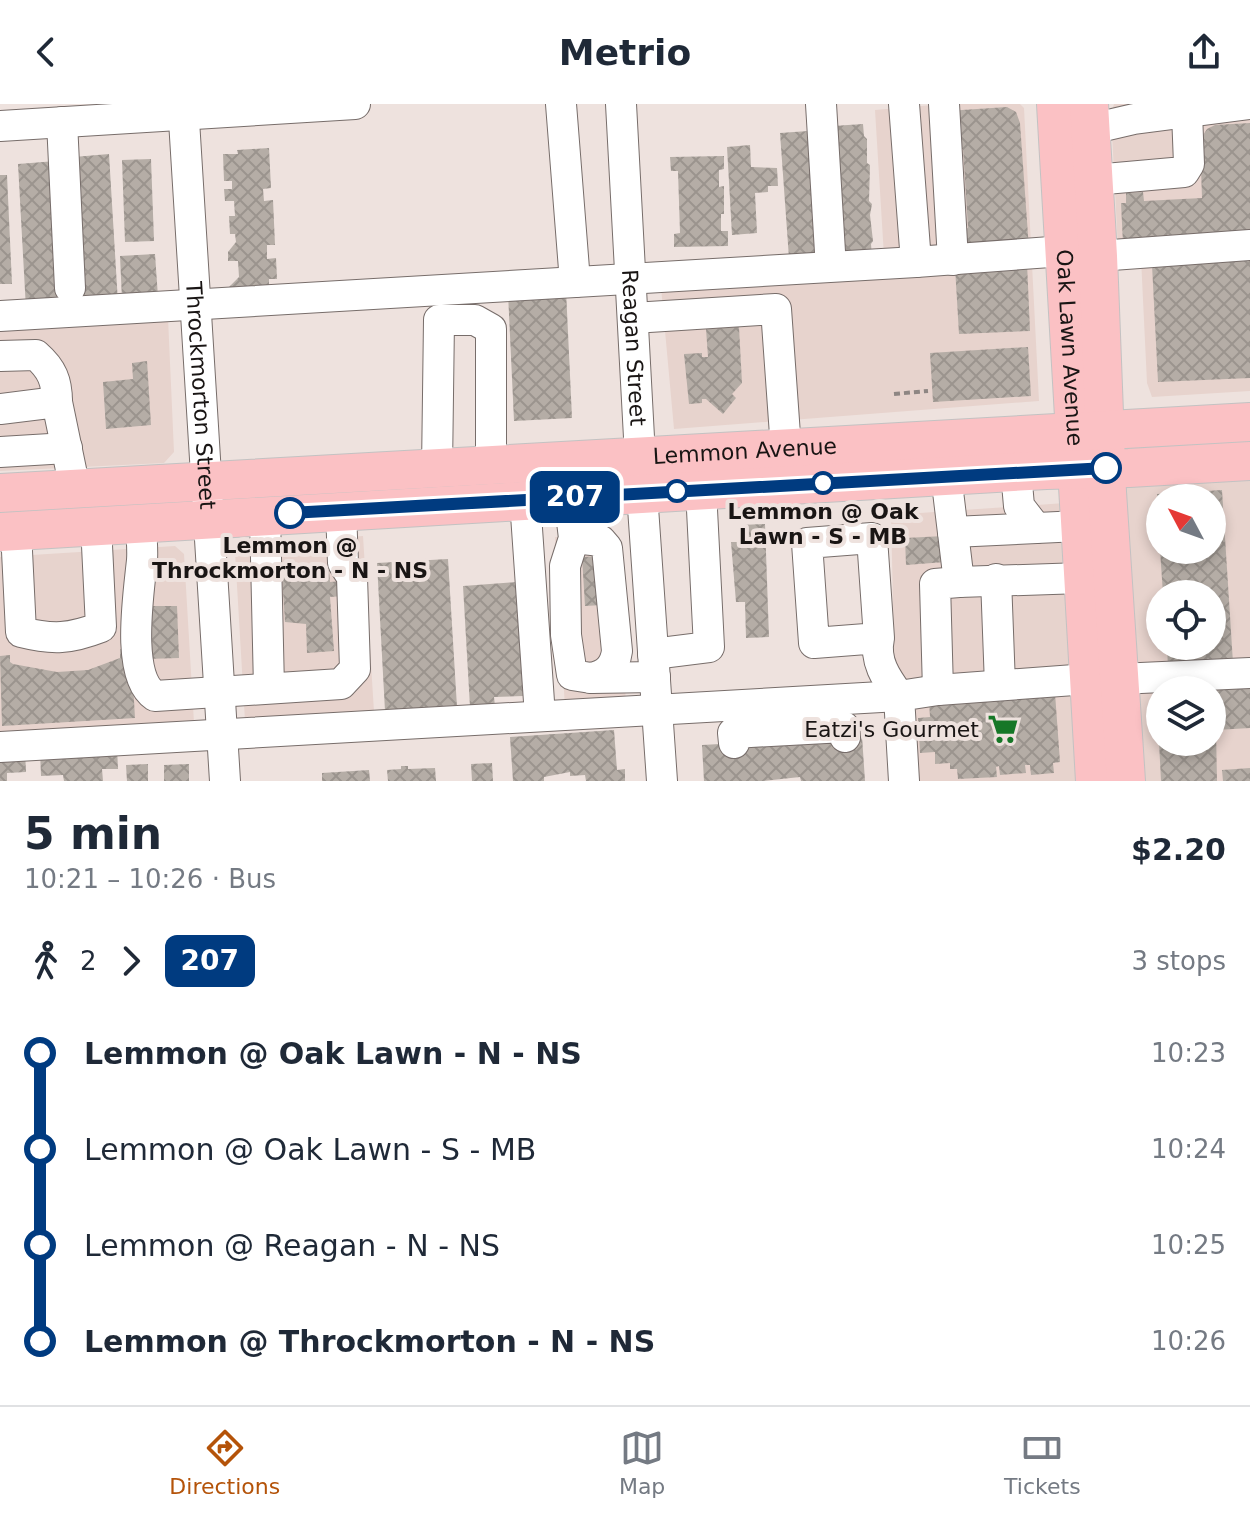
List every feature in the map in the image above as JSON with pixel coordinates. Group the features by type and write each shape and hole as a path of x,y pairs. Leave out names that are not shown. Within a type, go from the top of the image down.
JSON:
{"main road":[{"name":"Oak Lawn Avenue","path":"1056,104 1081,253 1104,679 1095,781"},
{"name":"Oak Lawn Avenue","path":"1081,253 1094,180 1090,117"},
{"name":"Lemmon Avenue","path":"8,531 141,523 207,500 437,469 491,466 642,475 701,490 1016,472 1090,450 1250,422"},
{"name":"Lemmon Avenue","path":"0,493 75,489 207,500 265,515 569,497 642,475 786,449 1090,450 1250,461"},
{"name":"Oak Lawn Avenue","path":"1090,450 1079,526 1082,578 1126,781"}],"street":[{"path":"0,126 183,109 355,104"},
{"path":"561,104 575,282"},
{"name":"Reagan Street","path":"621,104 662,781"},
{"path":"821,104 830,252"},
{"path":"904,104 916,262"},
{"path":"944,104 953,260"},
{"path":"1090,117 1134,119 1249,104"},
{"name":"Throckmorton Street","path":"183,109 225,781"},
{"path":"1094,180 1184,172 1189,164 1187,113"},
{"path":"62,122 70,288"},
{"path":"0,316 1250,245"},
{"path":"633,318 776,309 786,449"},
{"path":"437,469 439,320 475,320 491,329 491,466"},
{"path":"9,356 57,402 75,489"},
{"path":"0,409 57,402"},
{"path":"0,452 67,448"},
{"path":"1016,472 1019,506 1036,528"},
{"path":"946,475 959,582"},
{"path":"591,678 654,666 709,647 701,490"},
{"path":"569,497 574,538 565,566 566,635 572,675 600,677 613,667 617,651 607,548 601,541 574,538"},
{"path":"525,500 540,716"},
{"path":"141,523 143,558 136,607 140,680 155,696 341,684 349,677 355,669 352,577 340,581 341,511"},
{"path":"265,515 269,688"},
{"path":"8,531 21,632 48,639 75,637 101,627 96,525"},
{"path":"953,532 1079,526"},
{"path":"938,690 935,584 996,579 1082,578"},
{"path":"996,579 1000,685"},
{"path":"879,638 877,649 884,675 899,696 904,781"},
{"path":"0,747 899,696 1000,685 1250,673"},
{"path":"734,743 733,733 789,735 844,727 845,737"}],"path":[{"path":"894,394 928,391"}],"shaded area":[{"path":"945,104 1020,104 1024,108 1039,401 674,429 661,287 885,272 875,110"},
{"path":"1114,104 1250,104 1250,239 1118,249 1111,114"},
{"path":"1250,250 1250,391 1152,397 1147,383 1141,258"},
{"path":"168,318 174,452 164,463 0,471 0,326"},
{"path":"1250,476 1250,781 1140,781 1123,483"},
{"path":"1065,503 1084,781 897,781 891,515"},
{"path":"594,535 616,545 626,703 565,708 555,537"},
{"path":"363,536 374,712 245,721 235,552 241,545"},
{"path":"175,546 184,554 194,723 0,735 0,557"}],"building":[{"path":"1007,107 1016,112 1020,123 1029,249 966,253 965,229 968,228 963,149 954,150 947,111"},
{"path":"1250,123 1250,237 1123,244 1121,203 1126,203 1126,193 1143,192 1144,201 1202,198 1200,140 1207,129 1215,125"},
{"path":"863,124 867,139 867,163 870,165 872,257 841,259 833,126"},
{"path":"808,131 817,256 789,258 780,133"},
{"path":"750,145 751,167 777,168 778,186 768,186 768,192 755,193 757,233 732,235 727,147"},
{"path":"269,148 271,188 263,189 264,201 273,200 275,245 267,245 267,259 276,258 277,279 269,279 269,295 230,291 229,287 239,277 238,261 228,261 228,252 236,242 235,234 230,234 229,216 235,216 234,201 225,201 224,189 232,189 232,181 224,181 223,154"},
{"path":"109,154 118,303 83,305 74,157"},
{"path":"724,156 724,169 719,170 719,187 724,186 721,231 728,231 728,246 674,247 674,234 680,233 678,171 671,171 670,157"},
{"path":"151,159 154,241 125,242 122,160"},
{"path":"56,161 63,299 26,309 18,164"},
{"path":"0,175 7,175 12,284 0,284"},
{"path":"155,254 158,297 122,300 120,256"},
{"path":"1250,260 1250,378 1158,382 1152,265"},
{"path":"1027,263 1030,331 959,334 955,267"},
{"path":"566,290 572,418 514,421 508,293"},
{"path":"739,327 742,383 732,394 736,398 723,414 706,399 702,399 702,403 689,404 684,354 702,353 702,357 708,357 706,329"},
{"path":"1028,347 1031,396 933,402 930,353"},
{"path":"147,361 151,425 106,429 103,382 133,379 132,363"},
{"path":"765,524 769,637 746,638 745,602 736,602 731,542 742,542 741,525"},
{"path":"944,536 945,562 906,565 905,538"},
{"path":"1226,553 1233,663 1168,668 1168,660 1226,660 1226,580 1162,580 1161,564 1226,564"},
{"path":"600,556 603,605 585,606 582,557"},
{"path":"448,559 457,707 385,711 377,563"},
{"path":"329,570 330,582 342,581 343,596 330,597 334,651 307,653 306,624 285,622 282,577 293,577 293,572"},
{"path":"517,582 523,696 494,697 495,706 470,707 463,586"},
{"path":"145,606 177,606 179,658 146,659"},
{"path":"131,648 135,718 2,726 0,656 10,655 13,664 57,672 88,670 120,658 120,649"},
{"path":"1250,687 1250,728 1226,729 1226,688"},
{"path":"1055,693 1060,762 1053,763 1054,773 1031,775 1030,765 1025,765 1026,773 1000,775 999,766 996,767 997,777 958,779 957,769 950,769 950,763 935,764 935,752 920,753 918,718 930,717 929,701"},
{"path":"614,730 617,770 625,769 625,781 586,781 585,775 570,776 570,772 544,777 544,781 513,781 510,737"},
{"path":"862,736 865,781 801,781 800,777 763,781 704,781 702,745"},
{"path":"117,747 118,769 102,769 103,781 64,781 63,775 41,776 40,751"},
{"path":"25,751 26,772 7,773 7,781 0,781 0,753"},
{"path":"1160,756 1217,756 1217,781 1161,781"},
{"path":"492,763 493,781 472,781 471,764"},
{"path":"148,764 148,781 127,781 126,765"},
{"path":"189,764 189,781 164,781 164,765"},
{"path":"401,766 408,766 408,769 435,768 436,781 388,781 387,770 401,769"},
{"path":"1250,768 1250,781 1223,781 1222,770"},
{"path":"369,770 370,781 322,781 322,773"}],"bus line":[{"name":"207","path":"290,513 1106,468"}],"place":[{"name":"Lemmon @ Oak Lawn - S - MB","path":"823,483"},
{"name":"Lemmon @ Throckmorton - N - NS","path":"290,513"},
{"name":"Eatzi's Gourmet","path":"1003,729"}]}
